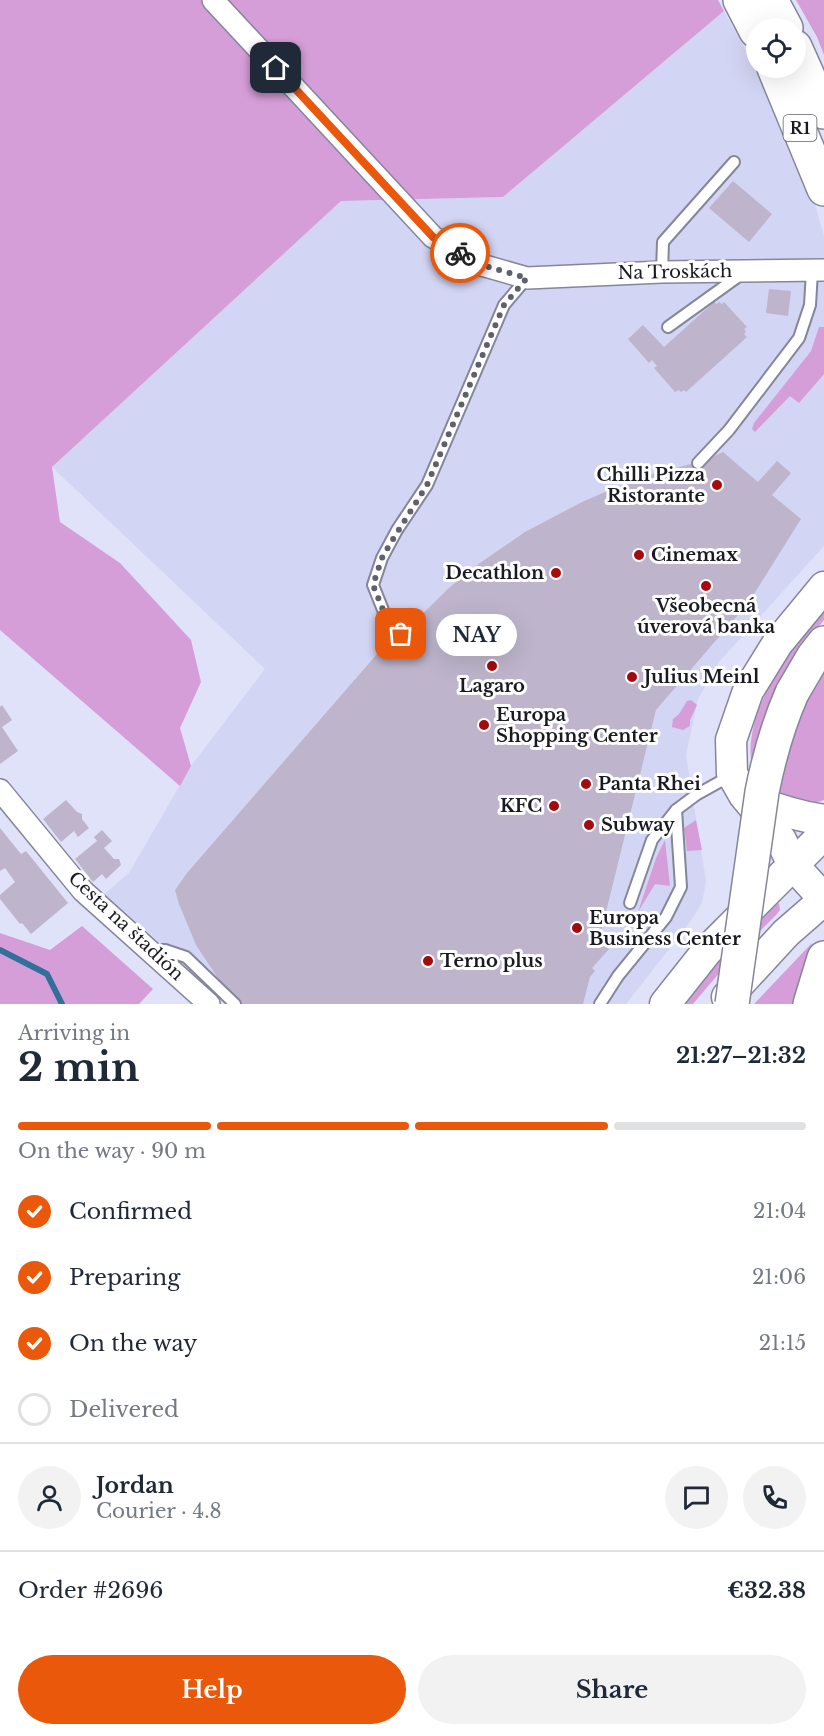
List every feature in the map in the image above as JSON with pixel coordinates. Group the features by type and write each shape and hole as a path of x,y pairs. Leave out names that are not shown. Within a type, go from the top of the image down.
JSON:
{"highway":[{"path":"740,0 749,18"},
{"path":"771,0 781,18"},
{"name":"R1","path":"806,72 824,112"},
{"name":"R1","path":"778,78 824,189"},
{"path":"732,1004 768,758 778,725 792,693 824,643"},
{"path":"810,1004 824,958"}],"street":[{"name":"Na Troskách","path":"213,0 433,237 478,264 527,278 662,272 818,270"},
{"path":"738,920 738,785 731,740 748,691 777,644 824,587"},
{"path":"738,785 774,809 824,820"},
{"path":"722,1004 736,985 786,933 824,899 793,864 781,840 738,785"},
{"name":"Cesta na štadión","path":"0,790 83,891 209,1004"},
{"path":"665,1004 707,951 824,834"}],"lane":[{"path":"662,272 663,242 734,162"},
{"path":"698,462 729,430 799,338 818,270"},
{"path":"668,327 746,271"},
{"path":"401,634 387,620 373,585 387,549 427,485 504,305 527,278"},
{"path":"630,903 652,840 676,810 696,795 738,785"},
{"path":"600,1004 618,976 666,917 681,887 676,810"},
{"path":"149,950 165,950 186,957 235,1004"}],"shaded area":[{"path":"0,0 718,0 724,11 503,197 341,201 52,467 60,522 120,563 191,640 201,682 180,728 191,766 180,786 0,630"},
{"path":"796,0 824,0 824,55 817,37"},
{"path":"724,11 746,51 746,78 760,78 789,135 814,201 824,236 824,546 719,662 698,699 686,755 706,881 702,903 688,925 626,1004 230,1004 125,912 101,897 129,873 191,766 265,669 52,467 341,201 503,197"},
{"path":"819,327 824,327 824,374 799,403 790,396 755,432 752,429 754,423 811,351"},
{"path":"824,610 824,620 809,638 753,773 751,751 753,728 760,707 782,665"},
{"path":"824,667 824,800 806,806 779,797 791,741 805,698"},
{"path":"691,700 697,705 690,720 690,726 683,730 672,727 673,719 687,701"},
{"path":"696,820 702,850 687,851 684,828"},
{"path":"665,840 670,886 655,884 638,912 656,858"},
{"path":"779,903 780,910 776,915 726,965 693,1004 682,1004 719,957"},
{"path":"82,926 153,989 139,1004 0,1004 0,933 50,950"},
{"path":"812,943 793,1004 754,1004"}],"building":[{"path":"733,181 772,214 749,242 709,208"},
{"path":"769,289 791,291 788,316 766,313"},
{"path":"714,302 722,304 724,302 747,327 744,329 746,331 744,334 747,337 686,392 679,390 675,392 654,368 657,366 652,360 649,363 628,339 643,325 664,347"},
{"name":"Europa Shopping Center","path":"723,452 758,482 777,461 791,473 772,495 801,519 749,602 656,710 599,940 609,949 592,968 595,971 590,977 583,1004 239,1004 223,986 196,945 175,890 187,873 390,639 394,642 450,587 525,532 582,502 619,486 649,475 706,460"},
{"path":"2,705 12,720 2,727 18,751 0,764 0,707"},
{"path":"66,800 82,814 82,819 89,828 78,837 74,831 61,842 43,819"},
{"path":"0,828 21,854 26,851 68,903 31,934 0,899 0,895 15,882 5,868 0,871"},
{"path":"102,830 112,841 104,848 114,859 119,859 121,865 106,879 102,874 93,882 75,859 97,841 94,837"}],"waterway":[{"path":"0,950 47,974 62,1004"}],"way so far":[{"path":"401,634 387,620 373,585 382,558 427,485 504,305 527,278 478,264 460,253"}],"place":[{"name":"Chilli Pizza Ristorante","path":"717,485"},
{"name":"Cinemax","path":"639,555"},
{"name":"Decathlon","path":"556,573"},
{"name":"Všeobecná úverová banka","path":"706,586"},
{"name":"NAY","path":"401,634"},
{"name":"Lagaro","path":"492,666"},
{"name":"Julius Meinl","path":"632,677"},
{"name":"Europa Shopping Center","path":"484,725"},
{"name":"Panta Rhei","path":"586,784"},
{"name":"KFC","path":"554,806"},
{"name":"Subway","path":"589,825"},
{"name":"Europa Business Center","path":"577,928"},
{"name":"Terno plus","path":"428,961"}],"route":[{"path":"276,68 433,237 460,253"}]}
